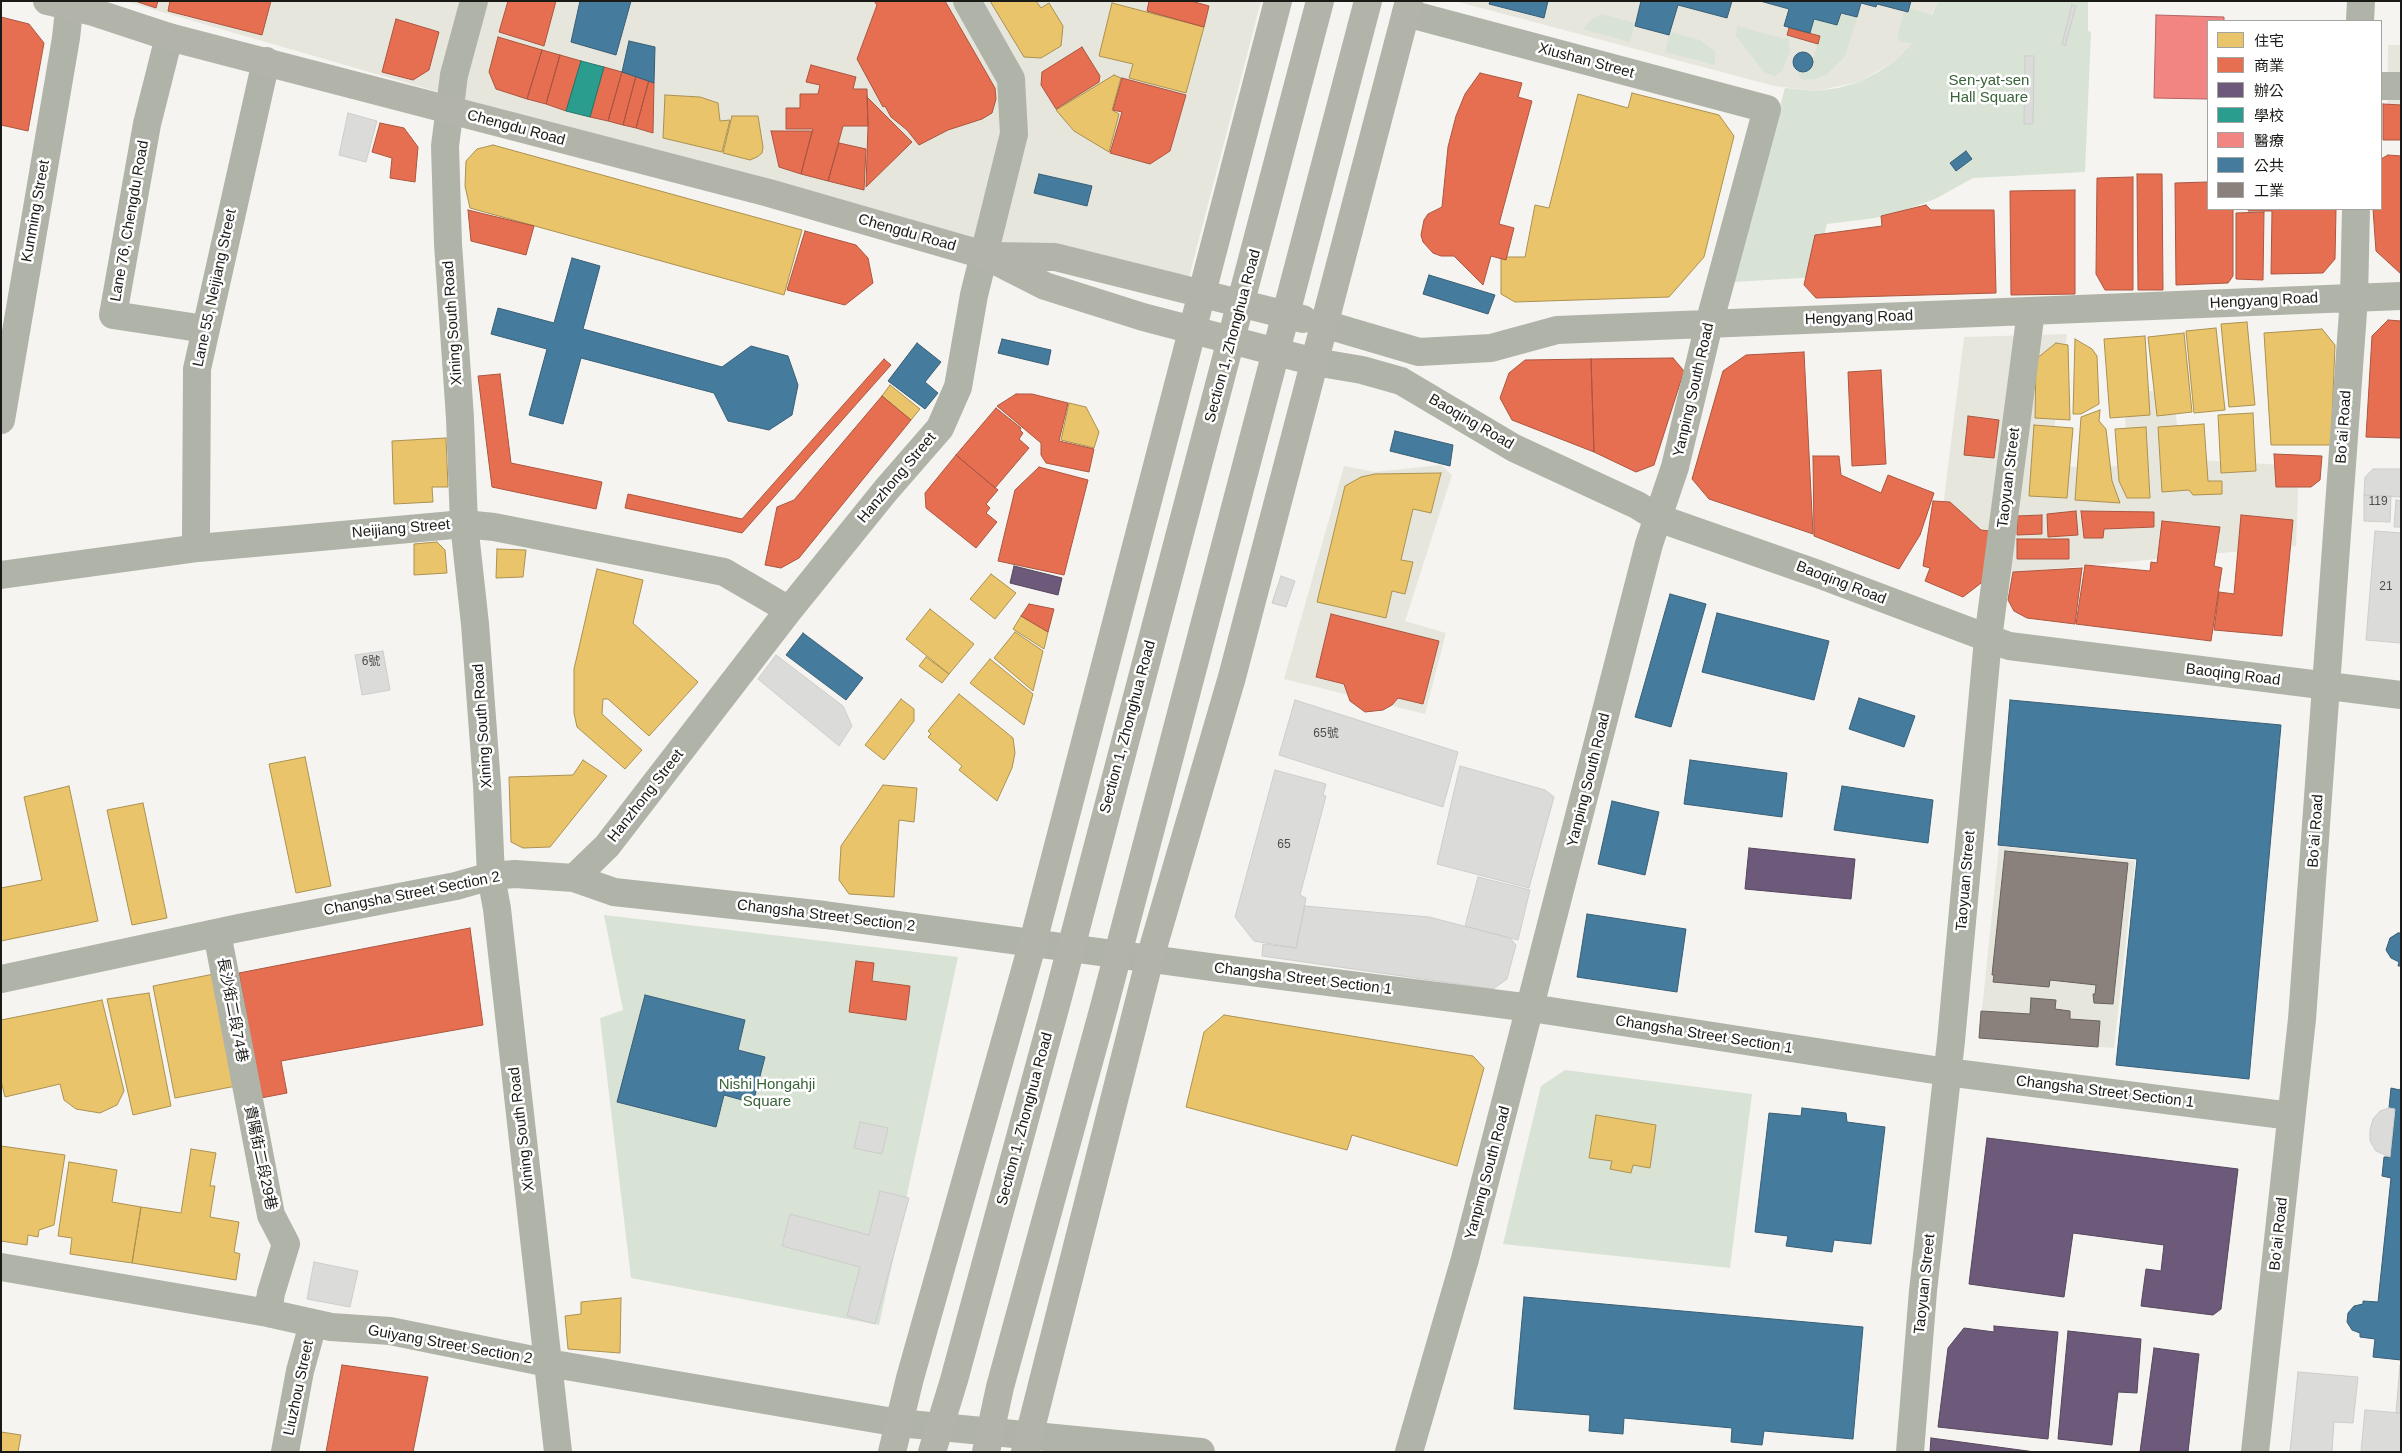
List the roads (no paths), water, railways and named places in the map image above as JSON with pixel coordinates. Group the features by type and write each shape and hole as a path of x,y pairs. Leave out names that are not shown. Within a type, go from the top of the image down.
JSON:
{"main road":[{"path":"892,1452 910,1378 1033,942 1278,1"},
{"name":"Section 1, Zhonghua Road","path":"935,1440 954,1380 1070,947 1242,303 1320,1"},
{"path":"988,1442 1000,1387 1104,1007 1368,1"},
{"name":"Chengdu Road","path":"62,4 169,37 770,194 984,255 1045,286 1144,316 1315,362"},
{"path":"1027,1444 1139,1011 1150,958 1232,678 1407,7"},
{"name":"Chengdu Road","path":"984,255 1055,258 1324,324"}],"street":[{"name":"Xining South Road","path":"474,1 454,75 446,146 447,224 460,418 464,524 476,634 487,785 491,876 499,928 558,1452"},
{"name":"Hanzhong Street","path":"574,878 607,846 789,610 886,490 940,428 958,387 974,295 1014,134 1014,102 1011,79 967,1"},
{"path":"2360,20 2361,1"},
{"name":"Kunming Street","path":"1,420 66,38 62,4"},
{"name":"Xiushan Street","path":"1407,7 1767,109"},
{"name":"Lane 76, Chengdu Road","path":"169,37 147,124 113,315 205,329"},
{"name":"Lane 55, Neijiang Street","path":"198,548 196,534 197,369 266,61"},
{"path":"2382,86 2401,86"},
{"name":"Yanping South Road","path":"1410,1452 1465,1258 1531,1008 1646,554 1675,467 1709,324 1767,109"},
{"name":"Bo’ai Road","path":"2255,1452 2302,1019 2354,297 2356,210"},
{"name":"Hengyang Road","path":"1324,324 1419,352 1491,348 1557,330 2401,296"},
{"name":"Taoyuan Street","path":"1910,1452 1923,1290 1948,1072 1988,639 2031,311"},
{"name":"Baoqing Road","path":"1315,362 1362,370 1401,381 1514,448 1637,505 1658,518 1818,574 2009,646 2401,695"},
{"name":"Neijiang Street","path":"1,575 198,548 464,524 494,526 724,572 789,610"},
{"name":"Changsha Street Section 2","path":"1,979 217,933 456,886 491,876 515,874 574,878 614,892 825,914 1070,947"},
{"name":"長沙街二段74巷","path":"217,933 246,1087"},
{"name":"Changsha Street Section 1","path":"1070,947 1531,1008 1948,1072 2291,1116"},
{"name":"貴陽街二段29巷","path":"246,1087 271,1215 286,1244 271,1293 268,1313"},
{"name":"Guiyang Street Section 2","path":"1,1267 268,1313 313,1324 390,1331 548,1363 899,1423 935,1440 1201,1452"},
{"name":"Liuzhou Street","path":"285,1452 300,1371 313,1324"}],"park label":[{"name":"Sen-yat-sen Hall Square","path":"1989,90"},
{"name":"Nishi Hongahji Square","path":"767,1094"}]}
